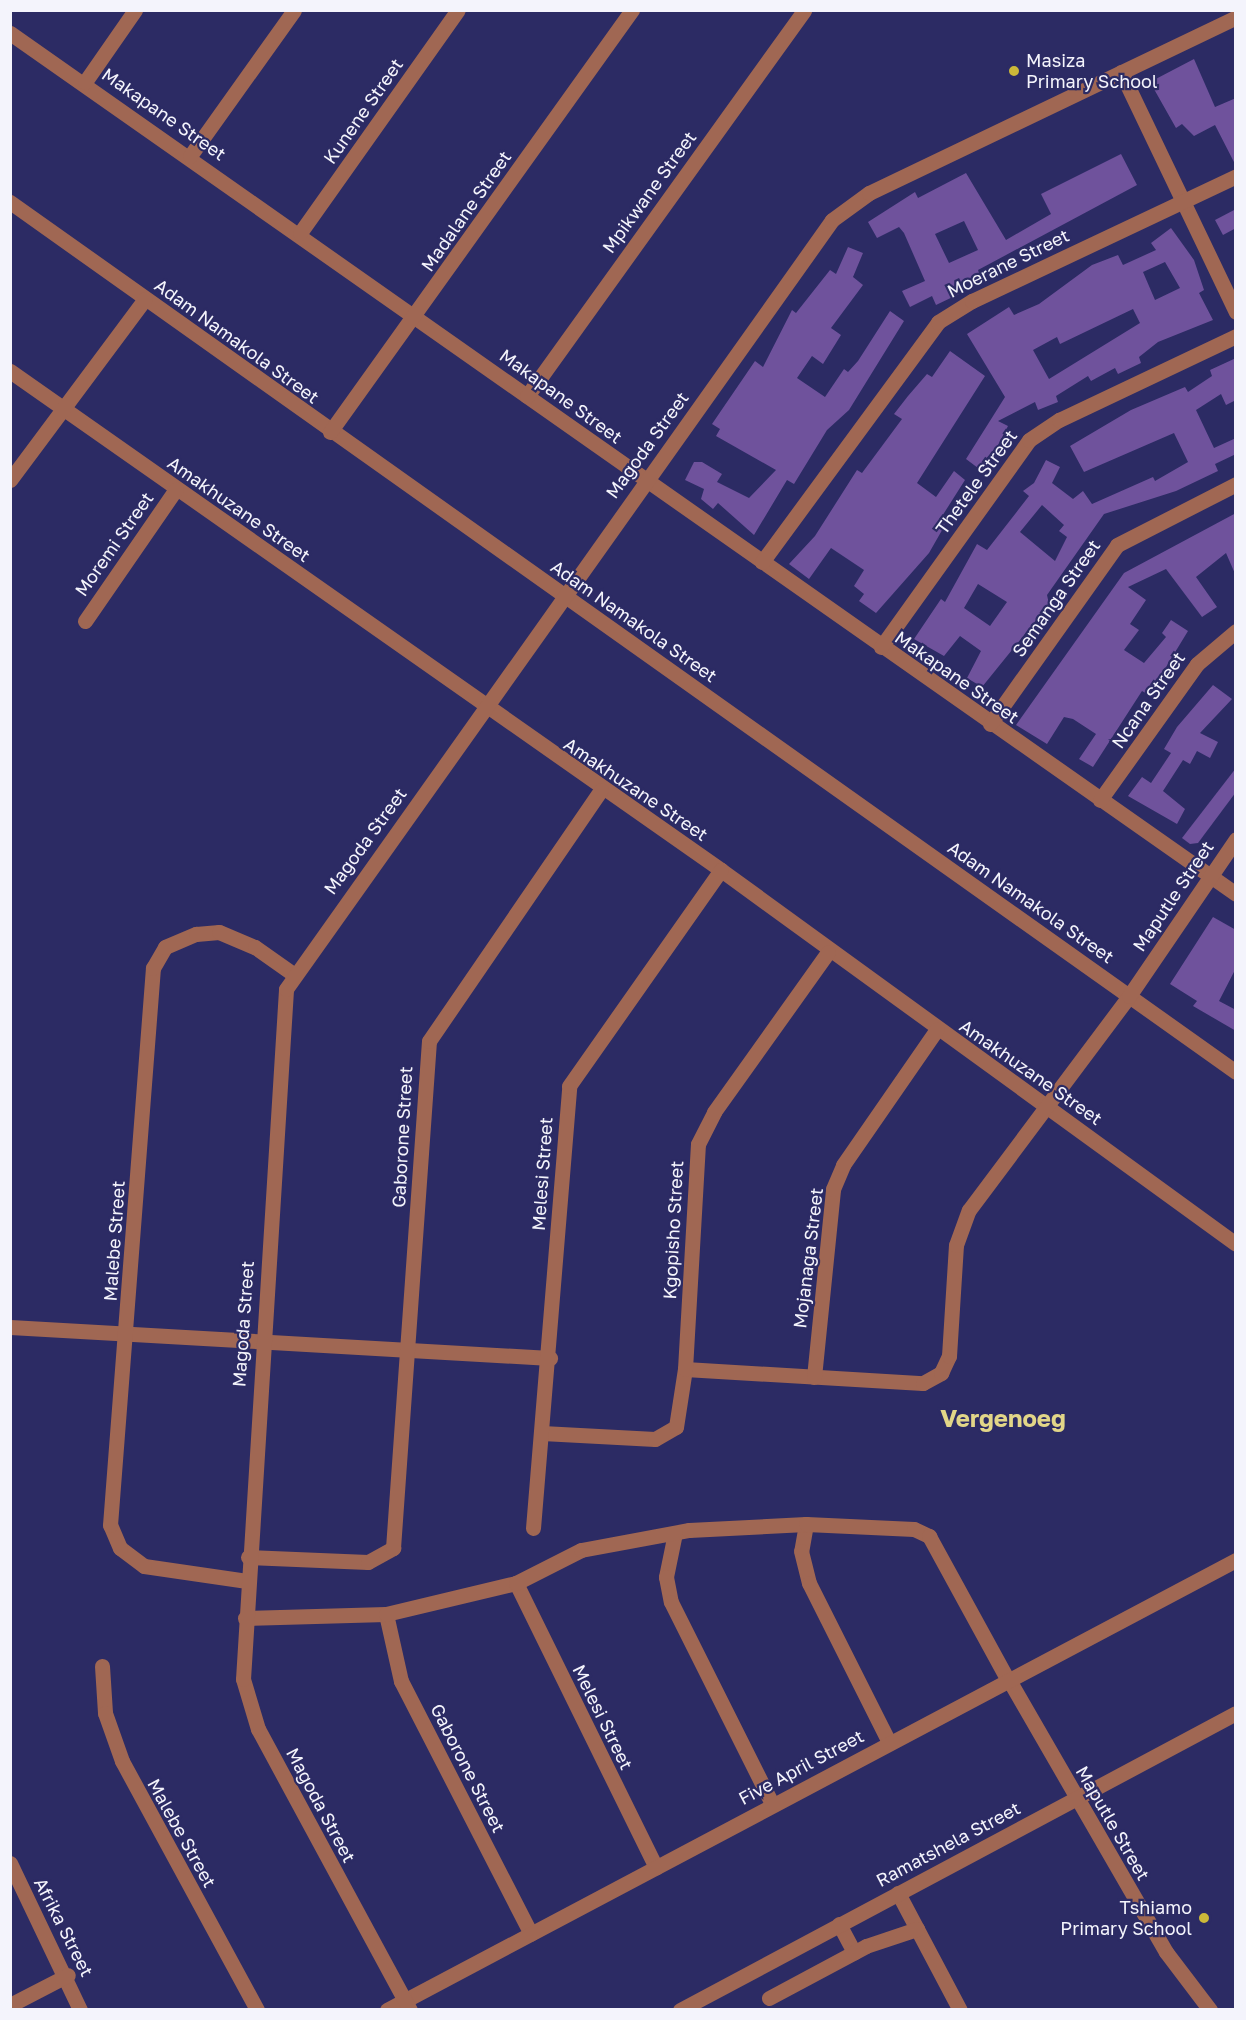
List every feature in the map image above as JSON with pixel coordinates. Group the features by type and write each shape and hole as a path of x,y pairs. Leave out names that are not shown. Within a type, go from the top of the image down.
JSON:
{"street":[{"path":"85,82 135,10"},
{"path":"190,156 294,10"},
{"name":"Kunene Street","path":"300,233 458,10"},
{"name":"Madalane Street","path":"330,432 416,316 632,10"},
{"name":"Mpikwane Street","path":"527,396 804,10"},
{"name":"Magoda Street","path":"407,2005 250,1711 243,1679 248,1557 283,1002 293,974 484,707 562,593 646,481 812,245 848,204 1236,17"},
{"name":"Makapane Street","path":"10,33 85,82 990,724 1236,894"},
{"path":"1121,72 1236,312"},
{"name":"Moerane Street","path":"762,562 939,322 972,301 1236,176"},
{"name":"Adam Namakola Street","path":"10,202 330,432 562,593 1236,1072"},
{"path":"10,480 145,299"},
{"name":"Thetele Street","path":"881,647 1029,440 1059,420 1236,336"},
{"name":"Amakhuzane Street","path":"10,371 600,790 721,870 828,952 1044,1104 1236,1244"},
{"name":"Semanga Street","path":"990,724 1117,545 1236,484"},
{"name":"Moremi Street","path":"85,621 176,489"},
{"name":"Ncana Street","path":"1100,800 1197,664 1236,631"},
{"name":"Gaborone Street","path":"248,1557 368,1562 389,1553 395,1540 429,1041 600,790"},
{"name":"Maputle Street","path":"814,1377 923,1383 933,1378 949,1356 961,1227 1044,1104 1129,996 1236,839"},
{"name":"Melesi Street","path":"533,1528 550,1358 569,1086 721,870"},
{"name":"Malebe Street","path":"247,1581 144,1566 116,1541 110,1526 128,1336 153,968 165,948 196,934 219,932 255,947 293,974"},
{"name":"Kgopisho Street","path":"542,1433 665,1436 679,1420 685,1369 698,1144 714,1112 828,952"},
{"name":"Mojanaga Street","path":"814,1377 833,1189 843,1165 937,1029"},
{"path":"10,1327 128,1336 550,1358"},
{"path":"685,1369 814,1377"},
{"path":"245,1618 386,1614 516,1583 581,1550 675,1533 806,1524 801,1551 809,1583 889,1742"},
{"name":"Maputle Street","path":"806,1524 922,1531 1075,1798 1191,1989 1210,2010"},
{"path":"675,1533 666,1577 671,1602 772,1804"},
{"name":"Five April Street","path":"387,2010 407,2005 531,1934 772,1804 1236,1560"},
{"name":"Melesi Street","path":"516,1583 656,1867"},
{"name":"Gaborone Street","path":"386,1614 401,1681 531,1934"},
{"name":"Malebe Street","path":"102,1666 105,1713 122,1761 257,2010"},
{"name":"Ramatshela Street","path":"680,2010 1236,1713"},
{"name":"Afrika Street","path":"10,1863 68,1975 80,2010"},
{"path":"898,1893 960,2010"},
{"path":"839,1924 854,1952"},
{"path":"769,1998 854,1952 917,1929"},
{"path":"10,2005 68,1975"},
{"path":"1191,1989 1193,2010"}],"building":[{"path":"1194,59 1215,107 1236,98 1236,166 1215,125 1194,136 1182,124 1176,128 1150,82"},
{"path":"1121,154 1137,185 978,270 980,275 955,286 959,294 936,305 932,296 910,307 902,291 925,281 904,233 899,227 877,238 868,222 915,192 918,198 966,173 1006,240 1051,214 1041,194","holes":["964,221 978,250 949,263 935,234"]},
{"path":"1236,209 1236,228 1223,235 1215,220"},
{"path":"1171,228 1194,260 1204,290 1199,293 1213,320 1158,342 1139,357 1141,363 1118,374 1115,368 1091,381 1088,376 1056,396 1058,402 1038,410 1035,402 998,421 1008,426 998,445 978,468 966,459 1005,397 967,334 1009,307 1014,315 1039,304 1092,265 1118,255 1123,265 1156,250 1151,243","holes":["1165,262 1180,288 1155,300 1143,272","1133,309 1140,323 1049,379 1033,350 1057,337 1060,344"]},
{"path":"848,247 863,253 853,277 863,285 831,328 841,335 823,364 812,356 797,378 825,397 844,369 848,372 858,361 890,311 904,321 849,410 827,430 794,484 787,480 754,535 718,503 713,509 701,499 704,489 685,480 694,462 702,462 722,474 717,482 749,498 776,470 716,436 720,429 712,424 755,361 763,367 792,310 796,313 830,270 836,274"},
{"path":"950,351 985,376 917,483 936,497 954,471 965,480 939,521 945,525 929,553 876,613 859,601 864,594 854,586 864,570 831,548 809,579 789,564 815,536 857,470 862,473 902,419 894,414 927,374 932,377"},
{"path":"1236,358 1236,400 1226,405 1221,394 1196,410 1214,448 1236,438 1236,454 1215,464 1218,471 1176,491 1104,514 1047,595 1049,604 982,687 967,678 981,651 960,636 944,656 914,639 941,599 945,602 977,544 987,550 1029,496 1023,491 1034,483 1046,460 1060,467 1052,483 1073,499 1083,491 1092,504 1153,477 1155,481 1188,462 1174,433 1084,472 1070,446 1131,410 1185,387 1188,392 1212,376 1210,370","holes":["1042,505 1064,525 1059,531 1067,537 1055,561 1020,532","978,584 1007,602 990,626 964,608"]},
{"path":"1236,513 1236,576 1226,553 1196,577 1217,607 1202,617 1166,569 1128,587 1146,600 1130,624 1139,630 1124,650 1144,663 1166,637 1162,633 1171,620 1188,631 1149,695 1142,691 1093,767 1079,759 1096,734 1073,719 1064,717 1047,744 1016,725 1124,573"},
{"path":"1213,685 1232,699 1200,733 1218,742 1210,758 1197,751 1190,764 1183,760 1163,791 1185,809 1177,824 1128,796 1142,777 1151,783 1171,753 1164,749 1177,727"},
{"path":"1236,768 1236,792 1198,843 1190,844 1182,838"},
{"path":"1213,917 1236,930 1236,968 1219,1001 1236,1010 1236,1031 1193,1006 1197,1001 1170,984"}],"place":[{"name":"Masiza Primary School","path":"1014,71"},
{"name":"Tshiamo Primary School","path":"1204,1918"}],"district":[{"name":"Vergenoeg","path":"1003,1418"}]}
